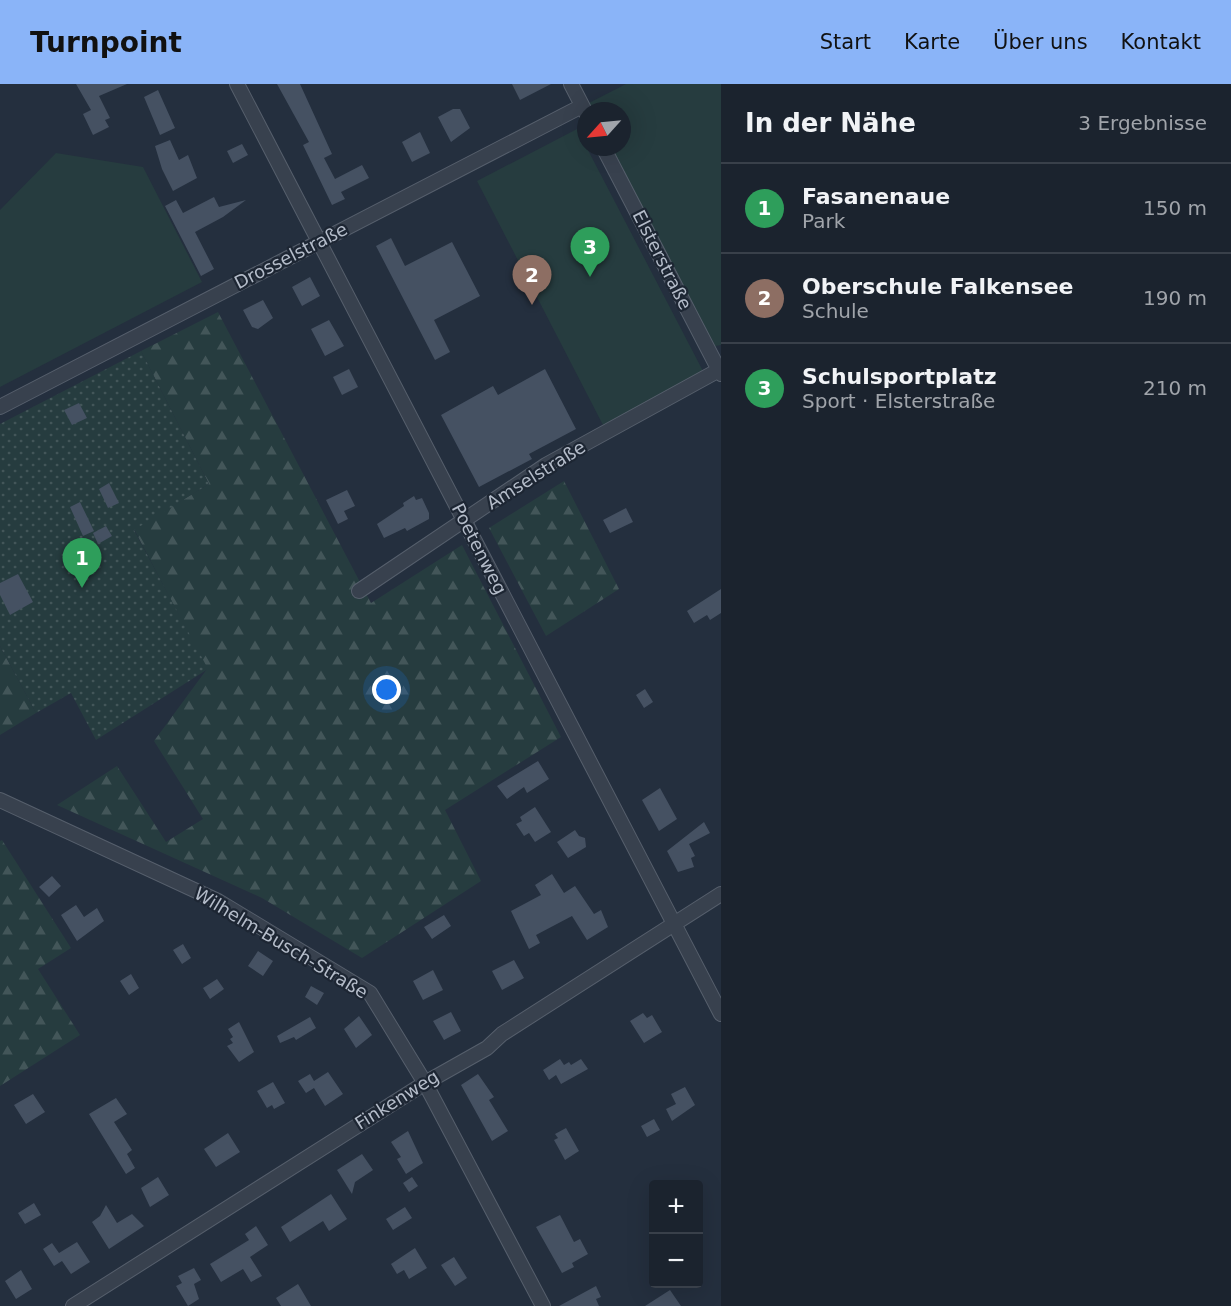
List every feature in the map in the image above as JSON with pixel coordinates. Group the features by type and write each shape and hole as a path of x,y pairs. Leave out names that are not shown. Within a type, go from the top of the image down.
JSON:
{"street":[{"name":"Poetenweg","path":"237,84 721,1014"},
{"path":"571,84 580,102"},
{"name":"Drosselstraße","path":"0,407 320,242 577,114"},
{"name":"Elsterstraße","path":"608,156 720,372"},
{"name":"Amselstraße","path":"359,591 546,465 720,372"},
{"name":"Wilhelm-Busch-Straße","path":"0,800 218,901 370,993 425,1083 543,1306"},
{"name":"Finkenweg","path":"73,1306 425,1083 486,1048 502,1034 721,894"}],"green space":[{"path":"626,84 721,84 721,345 715,346 615,156 631,156 631,102 591,102"},
{"path":"577,129 577,156 591,156 704,373 603,425 477,181"},
{"path":"56,153 143,167 202,282 0,387 0,210"},
{"path":"218,312 371,603 462,545 561,737 445,810 481,881 362,958 262,898 57,805 117,766 166,842 203,819 154,741 207,669 134,529 209,484 141,351"},
{"path":"141,351 209,484 134,530 208,669 96,740 71,693 36,713 0,646 0,424"},
{"path":"564,481 619,589 546,636 489,528"},
{"path":"0,646 36,713 0,735"},
{"path":"2,840 71,948 38,969 80,1035 0,1086 0,841"}],"building":[{"path":"76,84 127,84 99,96 110,118 105,120 109,127 93,135 83,114 91,110"},
{"path":"277,84 300,84 332,154 324,158 335,179 362,165 369,178 341,192 345,199 332,205 303,145 309,142"},
{"path":"512,84 551,84 520,100"},
{"path":"158,90 175,128 160,135 144,97"},
{"path":"453,109 460,109 470,128 451,142 438,117"},
{"path":"420,132 430,153 412,162 402,142"},
{"path":"170,140 179,160 188,155 197,178 173,191 162,169 155,146"},
{"path":"242,144 248,155 233,163 227,151"},
{"path":"214,197 219,207 246,200 223,217 195,232 214,269 201,276 165,206 176,200 183,213"},
{"path":"391,238 405,266 452,242 480,296 434,320 450,352 435,360 376,246"},
{"path":"310,277 320,296 302,306 292,287"},
{"path":"263,300 273,318 258,329 252,327 243,310"},
{"path":"329,320 344,346 325,356 311,329"},
{"path":"349,369 358,387 342,395 333,377"},
{"path":"545,369 576,429 529,454 532,459 479,487 441,415 493,386 498,395"},
{"path":"79,403 87,418 72,425 64,410"},
{"path":"109,483 119,503 108,508 99,489"},
{"path":"347,490 355,506 344,511 348,519 338,524 326,500"},
{"path":"414,496 416,500 422,498 429,513 429,519 407,531 405,528 384,538 377,524 404,506 403,503"},
{"path":"80,502 94,531 83,536 70,507"},
{"path":"626,508 633,522 610,533 603,520"},
{"path":"106,526 112,536 98,544 93,533"},
{"path":"18,574 33,602 10,615 0,595 0,583"},
{"path":"721,589 721,613 710,620 707,615 694,623 687,611"},
{"path":"645,689 653,702 644,708 636,695"},
{"path":"538,761 549,779 527,793 524,787 507,799 497,786"},
{"path":"660,788 677,819 659,831 642,800"},
{"path":"535,807 551,832 535,842 529,833 524,836 516,824 522,821 520,817"},
{"path":"704,822 710,833 689,844 695,856 691,858 694,867 678,872 667,851"},
{"path":"575,830 579,836 585,838 586,847 568,858 557,842"},
{"path":"552,874 564,893 575,886 594,914 601,910 608,927 587,940 572,916 536,935 540,943 529,949 511,911 541,895 535,885"},
{"path":"52,876 61,886 49,897 39,887"},
{"path":"76,905 84,917 97,908 104,921 77,941 61,915"},
{"path":"444,915 451,926 432,939 424,927"},
{"path":"183,944 191,958 182,964 173,950"},
{"path":"258,951 273,961 263,976 248,966"},
{"path":"514,960 524,978 502,990 492,971"},
{"path":"433,970 443,990 423,1000 413,981"},
{"path":"131,974 139,988 129,995 120,981"},
{"path":"217,979 224,989 210,999 203,988"},
{"path":"311,986 324,993 317,1005 305,997"},
{"path":"451,1012 461,1031 444,1040 433,1021"},
{"path":"643,1013 647,1018 652,1015 662,1032 644,1043 630,1021"},
{"path":"359,1016 372,1035 356,1048 344,1029"},
{"path":"310,1017 316,1028 296,1040 294,1037 280,1043 277,1036"},
{"path":"239,1022 254,1052 239,1062 227,1046 233,1043 230,1039 233,1037 228,1029"},
{"path":"560,1059 564,1065 569,1062 571,1065 581,1059 588,1069 561,1084 556,1075 549,1080 543,1070"},
{"path":"328,1072 343,1094 325,1106 314,1088 306,1093 298,1081 310,1074 314,1081"},
{"path":"478,1074 494,1097 489,1100 508,1131 492,1141 461,1085"},
{"path":"273,1082 285,1103 274,1109 272,1105 267,1108 257,1091"},
{"path":"685,1087 695,1105 672,1121 666,1109 676,1104 671,1094"},
{"path":"33,1094 45,1112 26,1124 14,1105"},
{"path":"116,1098 127,1114 114,1122 132,1150 127,1154 135,1168 126,1174 89,1114"},
{"path":"654,1119 660,1130 647,1137 641,1126"},
{"path":"566,1128 579,1151 565,1160 554,1140 558,1138 555,1134"},
{"path":"408,1131 423,1163 406,1174 397,1159 401,1157 391,1142"},
{"path":"228,1133 240,1152 216,1167 204,1149"},
{"path":"362,1154 373,1170 355,1182 352,1194 337,1170"},
{"path":"158,1177 169,1195 150,1207 141,1188"},
{"path":"412,1177 418,1186 409,1192 403,1183"},
{"path":"331,1194 347,1219 329,1231 323,1221 290,1242 281,1227"},
{"path":"34,1203 41,1215 25,1224 18,1213"},
{"path":"106,1205 117,1223 132,1214 144,1226 109,1249 92,1222 100,1216"},
{"path":"405,1207 412,1218 393,1230 386,1219"},
{"path":"560,1215 574,1242 580,1239 588,1254 572,1263 574,1267 562,1273 536,1227"},
{"path":"256,1226 268,1245 250,1257 262,1276 251,1282 243,1269 221,1282 210,1264 249,1240 245,1234"},
{"path":"77,1242 90,1262 71,1274 62,1261 54,1266 43,1249 52,1243 59,1253"},
{"path":"415,1248 427,1268 409,1279 404,1270 397,1274 391,1264"},
{"path":"454,1257 467,1278 455,1286 441,1265"},
{"path":"194,1268 201,1280 194,1284 199,1299 188,1306 176,1286 182,1283 178,1276"},
{"path":"21,1270 32,1289 16,1299 5,1281"},
{"path":"298,1284 311,1306 281,1306 276,1298"},
{"path":"596,1286 601,1297 596,1299 599,1306 559,1306"},
{"path":"670,1290 681,1306 645,1306"}],"place":[{"name":"Schulsportplatz","path":"590,277"},
{"name":"Oberschule Falkensee","path":"532,305"},
{"name":"Fasanenaue","path":"82,588"}]}
